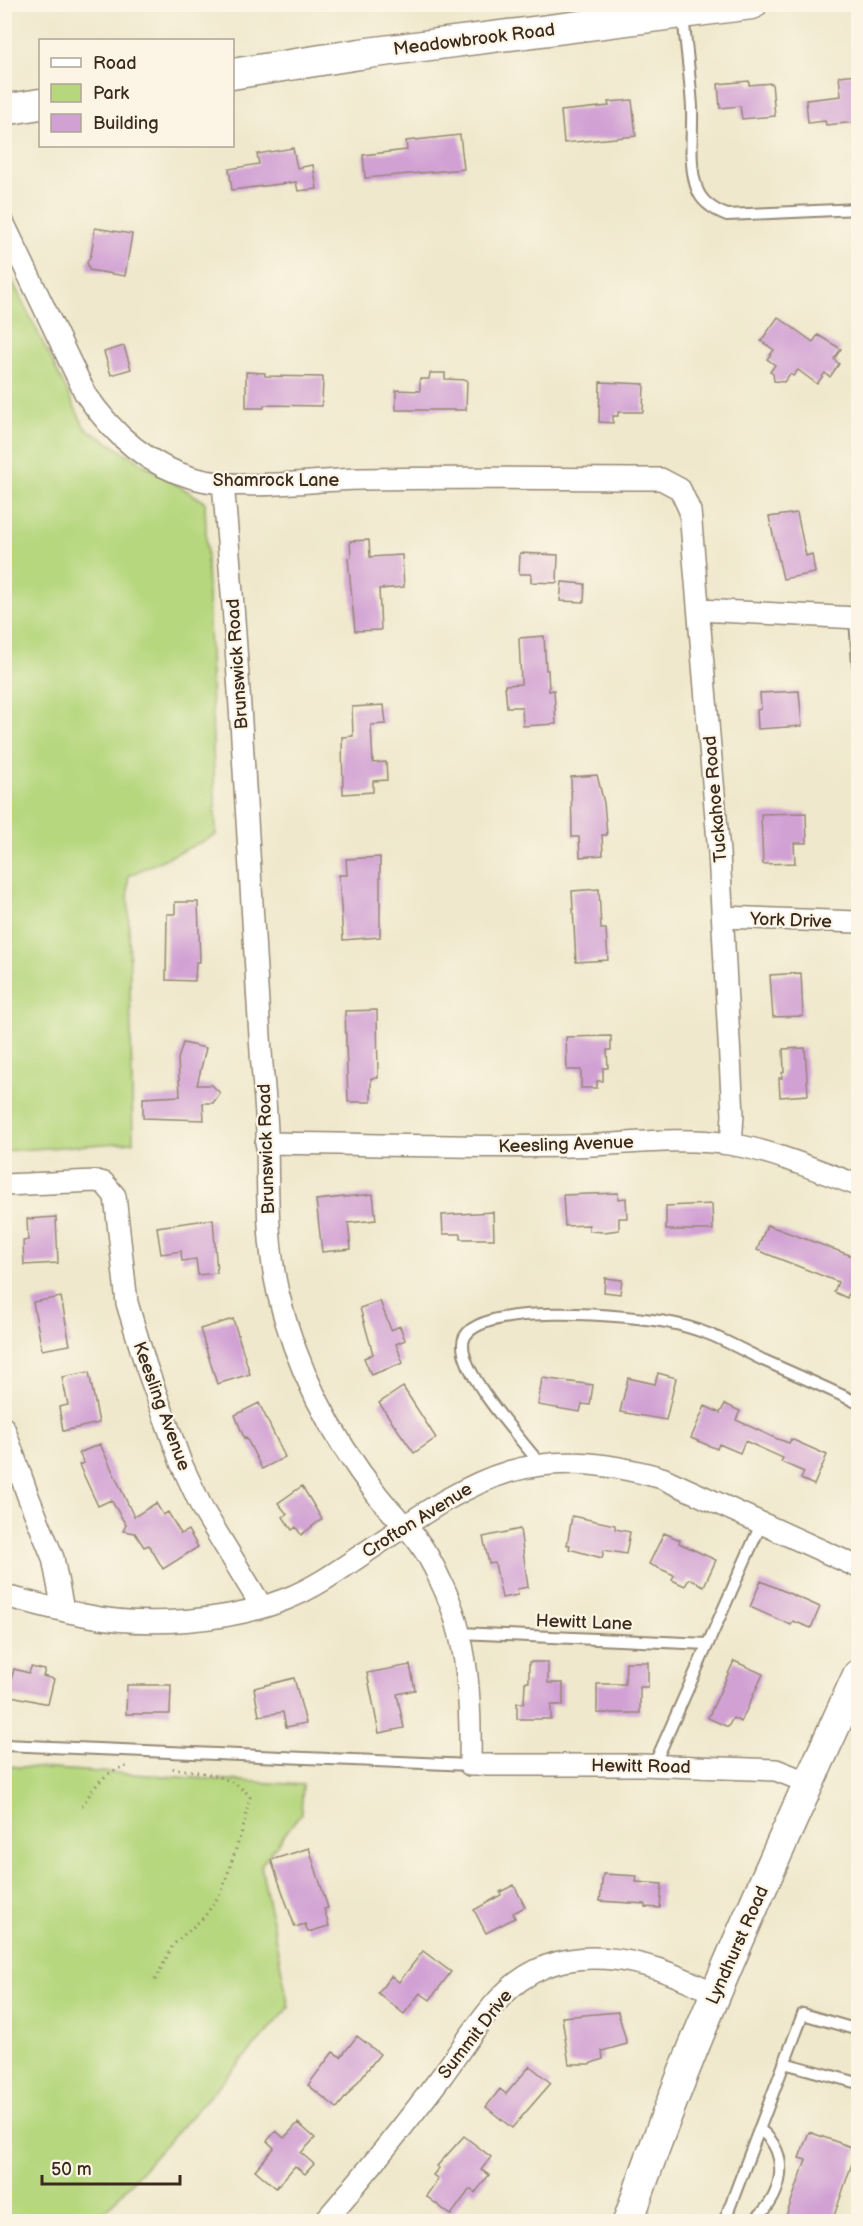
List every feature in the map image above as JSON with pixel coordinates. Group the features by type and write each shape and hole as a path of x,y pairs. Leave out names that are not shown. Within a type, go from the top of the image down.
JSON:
{"main road":[{"name":"Meadowbrook Road","path":"234,74 360,54 752,4"},
{"path":"4,110 39,104"},
{"name":"Lyndhurst Road","path":"628,2222 656,2142 715,1994 858,1675"}],"street":[{"name":"Shamrock Lane","path":"4,224 84,393 100,416 119,435 153,460 195,479 223,483 470,477 651,479"},
{"name":"Tuckahoe Road","path":"651,479 673,483 687,499 699,610 723,917 733,1115 731,1144"},
{"name":"Brunswick Road","path":"223,483 238,647 266,1143 266,1200 271,1256 290,1338 328,1423 377,1495 423,1549 441,1581 459,1633 467,1677 471,1721 470,1766"},
{"path":"699,610 857,618"},
{"name":"York Drive","path":"723,917 858,922"},
{"name":"Keesling Avenue","path":"266,1143 429,1147 574,1146 629,1141 731,1144 799,1164 858,1185"},
{"name":"Keesling Avenue","path":"4,1185 96,1181 112,1189 115,1196 127,1303 181,1464 203,1510 262,1607"},
{"path":"4,1428 53,1558 63,1610"},
{"name":"Crofton Avenue","path":"4,1596 86,1616 155,1621 204,1619 262,1607 320,1583 445,1499 476,1483 502,1473 541,1464 586,1463 628,1468 662,1478 858,1567"},
{"name":"Hewitt Road","path":"470,1766 654,1765 776,1770 809,1783"},
{"name":"Summit Drive","path":"324,2222 442,2075 501,1996 519,1981 539,1969 566,1959 590,1956 621,1959 654,1966 715,1994"}],"lane":[{"path":"683,13 692,105 693,168 697,189 703,201 715,211 735,215 858,209"},
{"path":"857,618 858,665"},
{"path":"541,1464 483,1392 464,1358 462,1343 465,1333 477,1324 506,1316 598,1314 671,1323 706,1333 858,1402"},
{"path":"654,1765 762,1522"},
{"name":"Hewitt Lane","path":"459,1633 708,1644"},
{"path":"4,1745 470,1766"},
{"path":"724,2222 803,2014 858,2030"},
{"path":"784,2063 858,2083"},
{"path":"751,2222 769,2204 781,2172 781,2158 775,2142 759,2129"}],"path":[{"path":"82,1806 95,1786 114,1769 135,1764"},
{"path":"154,1980 173,1945 205,1916 222,1891 241,1836 250,1797 243,1788 204,1773 162,1767"}],"green space":[{"path":"4,264 85,428 205,502 216,835 128,876 133,1142 5,1151"},
{"path":"5,1766 303,1785 301,1813 261,1865 289,2008 96,2221 5,2221"}],"building":[{"path":"858,74 858,122 826,125 825,121 808,123 806,100 841,96 839,76"},
{"path":"749,81 749,85 772,83 775,116 742,119 740,106 720,108 718,84"},
{"path":"632,100 636,136 564,143 561,111 609,106 608,102"},
{"path":"460,135 464,169 365,178 363,155 407,150 406,141"},
{"path":"293,148 297,168 313,165 317,189 298,191 296,182 232,190 229,169 259,164 257,154"},
{"path":"95,228 132,234 125,276 89,270 87,262 91,255"},
{"path":"778,317 813,342 818,335 841,349 834,359 839,364 830,377 825,373 817,384 798,370 793,376 790,374 784,382 774,381 773,374 770,372 775,365 767,359 774,350 761,341"},
{"path":"124,346 131,369 111,375 104,352"},
{"path":"246,372 265,373 265,376 323,377 322,406 264,405 264,408 246,408"},
{"path":"430,373 445,373 445,379 467,380 466,410 396,410 396,390 420,391 420,379 429,379"},
{"path":"600,382 644,384 643,412 618,412 618,416 613,416 613,423 599,422"},
{"path":"797,513 806,556 812,554 815,573 783,579 769,517"},
{"path":"369,540 370,557 402,555 404,587 379,589 381,630 355,631 348,558 351,557 350,541"},
{"path":"520,553 558,555 557,583 531,582 531,574 519,574"},
{"path":"562,582 585,584 584,602 560,601"},
{"path":"544,636 549,691 554,690 556,724 523,726 522,707 507,707 505,685 521,684 519,638"},
{"path":"799,691 802,726 758,729 757,710 761,709 760,693"},
{"path":"384,705 386,724 371,725 373,763 386,762 387,780 373,781 373,792 343,794 342,737 353,736 352,707"},
{"path":"597,775 604,803 607,835 602,835 603,855 580,857 579,837 572,837 571,777"},
{"path":"806,813 807,843 794,843 795,863 763,864 761,814"},
{"path":"380,857 380,937 343,940 339,875 347,875 346,859"},
{"path":"599,889 601,929 606,929 608,960 576,962 572,891"},
{"path":"175,902 198,902 200,962 196,962 195,981 166,980 167,914 175,914"},
{"path":"801,973 803,1016 773,1017 770,975"},
{"path":"377,1010 378,1078 371,1078 371,1102 348,1102 345,1011"},
{"path":"611,1036 611,1050 607,1050 608,1068 603,1068 603,1081 597,1081 597,1088 581,1088 581,1070 567,1070 566,1037"},
{"path":"183,1043 206,1048 197,1085 212,1085 220,1093 213,1103 203,1103 204,1120 143,1118 143,1098 180,1096 178,1059"},
{"path":"805,1048 808,1095 780,1097 779,1078 782,1078 784,1072 783,1049"},
{"path":"618,1193 618,1199 626,1198 627,1218 619,1218 619,1230 589,1231 589,1225 565,1226 563,1195"},
{"path":"373,1194 376,1220 348,1223 351,1249 322,1252 316,1200"},
{"path":"712,1204 713,1230 666,1230 666,1206"},
{"path":"493,1212 494,1239 461,1239 461,1234 443,1234 442,1215"},
{"path":"56,1217 58,1263 24,1265 23,1241 28,1240 27,1219"},
{"path":"213,1219 217,1273 198,1275 196,1259 182,1261 181,1251 161,1254 157,1227"},
{"path":"767,1225 858,1258 858,1285 853,1283 847,1298 834,1292 838,1282 757,1250"},
{"path":"605,1278 622,1280 620,1294 604,1292"},
{"path":"61,1297 70,1345 42,1350 33,1302"},
{"path":"380,1301 391,1330 400,1326 405,1340 396,1344 403,1363 371,1375 364,1358 373,1354 360,1308"},
{"path":"233,1319 250,1374 217,1384 200,1329"},
{"path":"89,1372 99,1423 63,1431 59,1407 68,1405 62,1377"},
{"path":"658,1373 676,1378 666,1420 620,1412 628,1378 655,1384"},
{"path":"542,1378 593,1385 590,1405 582,1404 580,1412 538,1405"},
{"path":"403,1387 436,1438 414,1453 379,1403"},
{"path":"259,1403 285,1457 262,1469 246,1437 244,1438 235,1415"},
{"path":"725,1404 740,1411 736,1420 775,1438 789,1443 791,1439 827,1455 814,1485 801,1479 804,1472 781,1462 783,1458 745,1441 740,1453 719,1444 717,1449 691,1438 705,1406 720,1413"},
{"path":"100,1444 134,1517 156,1503 163,1515 168,1512 181,1534 188,1530 198,1547 163,1569 149,1545 144,1547 135,1533 123,1531 126,1525 111,1500 98,1506 79,1465 84,1463 79,1453"},
{"path":"302,1486 322,1519 301,1535 296,1527 292,1530 283,1517 287,1514 278,1503"},
{"path":"572,1516 615,1525 615,1529 630,1532 626,1554 604,1550 602,1558 569,1549 570,1545 567,1545"},
{"path":"520,1529 528,1587 517,1589 518,1595 502,1598 495,1563 489,1564 483,1537"},
{"path":"664,1533 680,1540 679,1543 716,1560 704,1586 689,1579 685,1586 672,1580 674,1575 649,1564"},
{"path":"761,1581 820,1607 811,1628 793,1621 791,1625 750,1607"},
{"path":"734,1661 763,1674 741,1722 733,1718 728,1727 708,1718"},
{"path":"529,1662 548,1662 548,1683 563,1683 563,1705 551,1705 551,1719 517,1719 517,1703 524,1703 525,1682 529,1682"},
{"path":"626,1662 648,1662 648,1687 640,1687 640,1713 597,1713 597,1684 625,1684"},
{"path":"410,1665 415,1690 397,1694 404,1728 379,1733 367,1673"},
{"path":"31,1667 45,1670 43,1676 54,1679 48,1704 7,1695 14,1669 29,1673"},
{"path":"294,1678 306,1723 286,1727 283,1712 259,1716 254,1688"},
{"path":"127,1685 171,1685 170,1714 126,1714"},
{"path":"309,1848 328,1908 324,1909 329,1926 308,1932 305,1924 295,1927 271,1860"},
{"path":"603,1874 637,1876 636,1882 662,1884 660,1908 645,1907 645,1904 600,1901"},
{"path":"514,1885 525,1907 513,1913 515,1918 486,1933 474,1910"},
{"path":"423,1951 451,1972 430,2000 420,1993 404,2014 378,1993 391,1976 399,1982"},
{"path":"618,2012 627,2044 602,2051 603,2059 589,2064 569,2064 562,2017"},
{"path":"357,2036 380,2054 337,2108 308,2085 333,2052 341,2057"},
{"path":"530,2066 551,2083 512,2128 486,2107 500,2089 506,2094"},
{"path":"298,2123 315,2138 301,2153 314,2164 305,2174 295,2166 276,2188 255,2170 274,2148 267,2141 276,2131 284,2138"},
{"path":"809,2132 857,2149 832,2222 784,2222 806,2160 799,2158"},
{"path":"464,2136 491,2157 481,2170 489,2175 475,2193 470,2189 451,2215 426,2196 438,2179 433,2175 439,2168 437,2166"}]}
